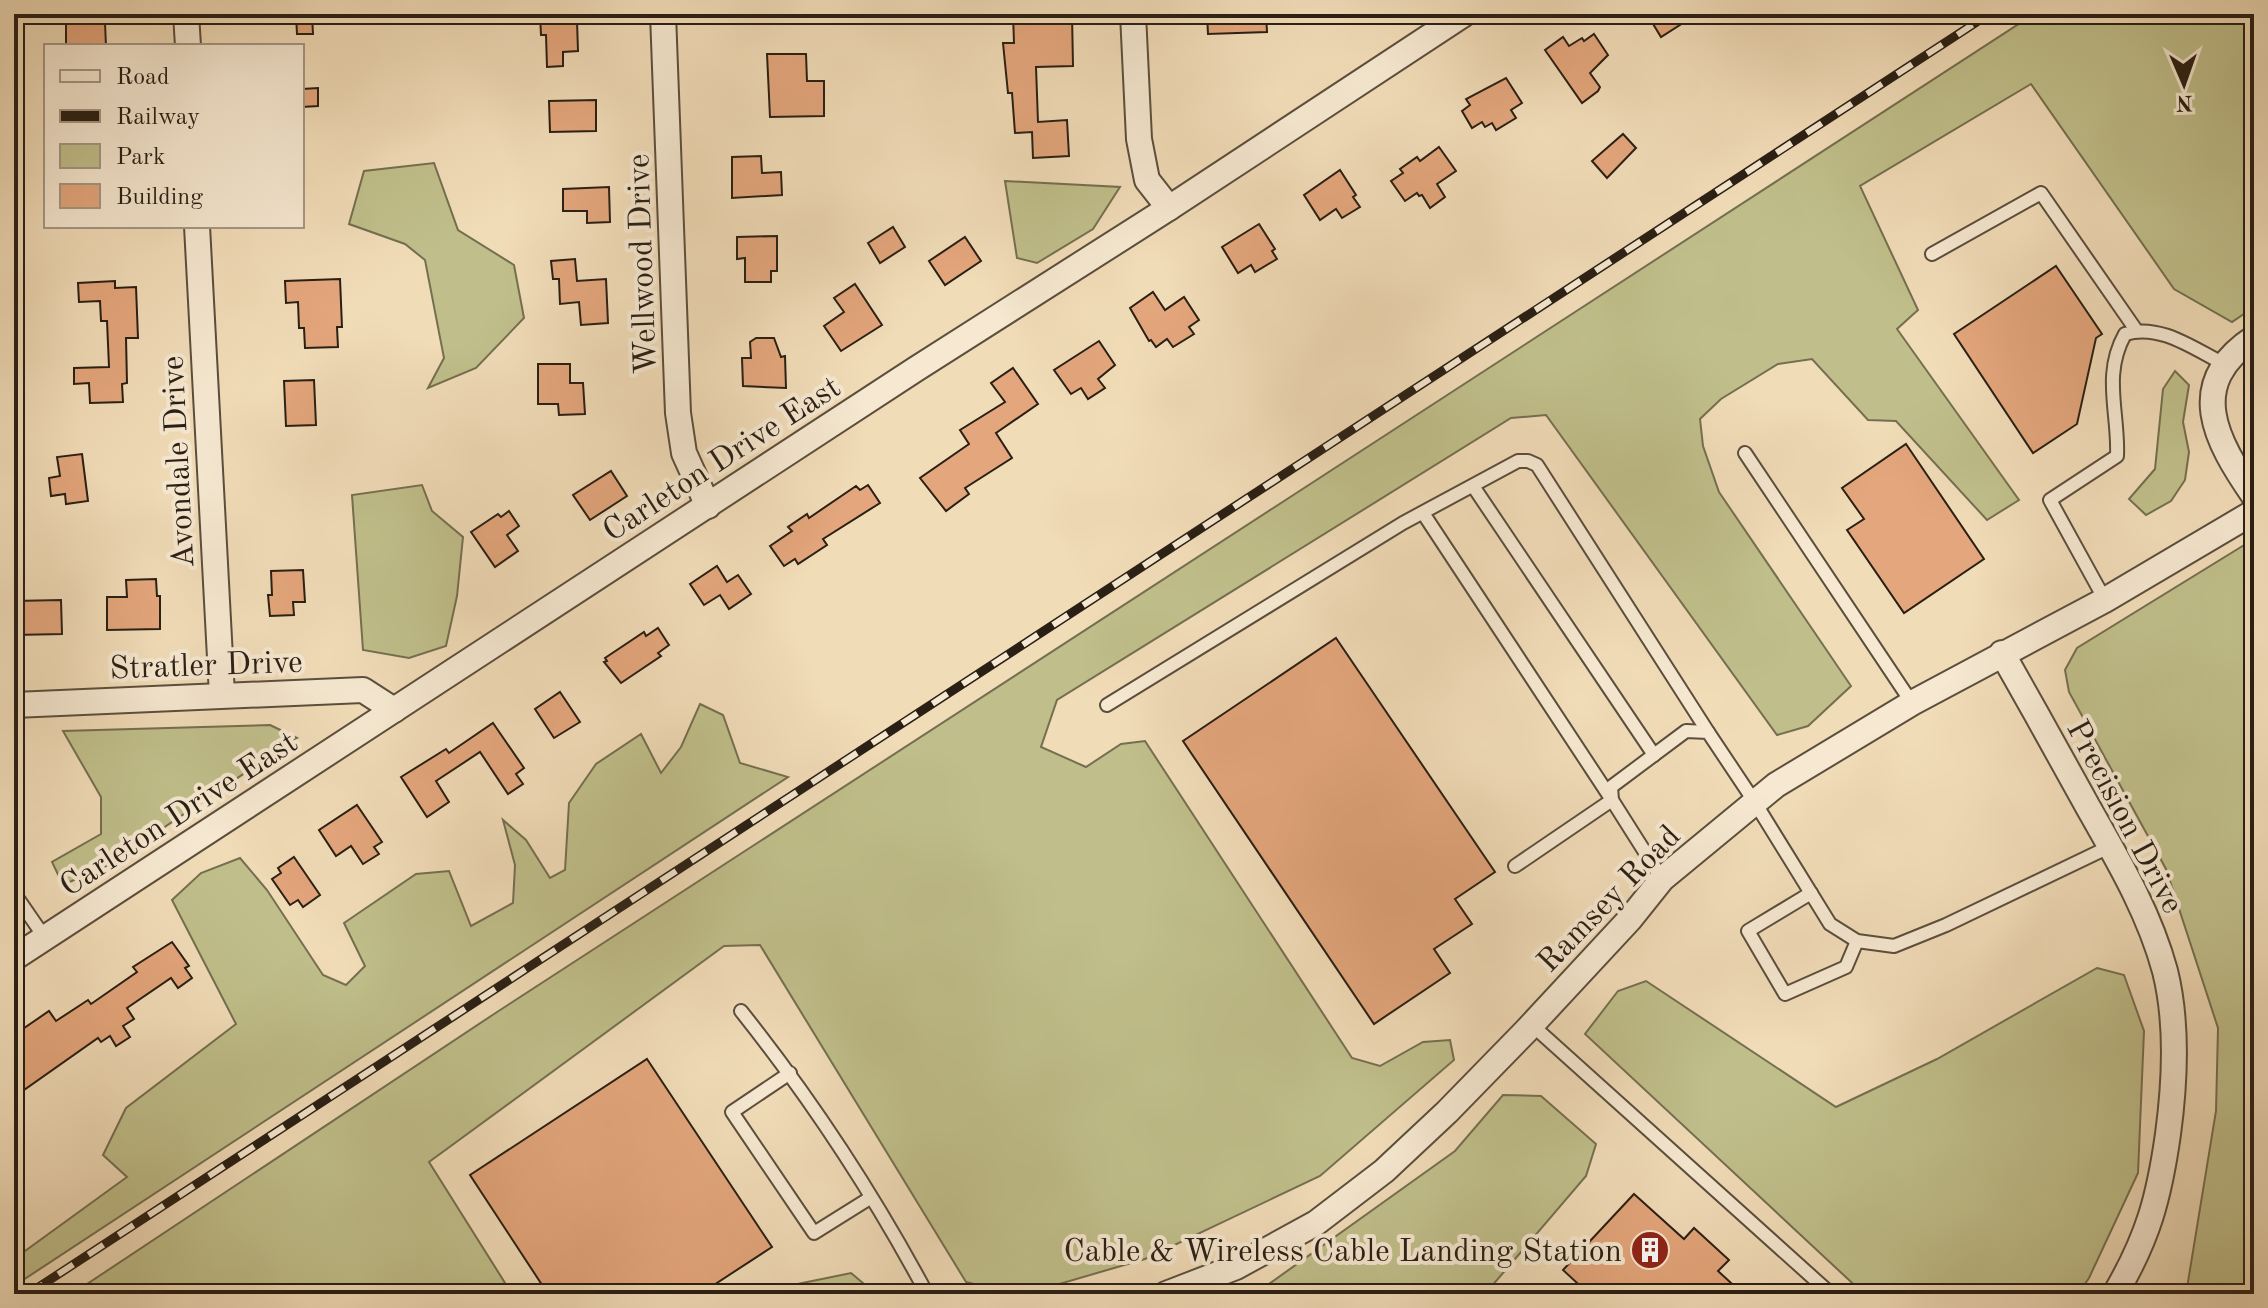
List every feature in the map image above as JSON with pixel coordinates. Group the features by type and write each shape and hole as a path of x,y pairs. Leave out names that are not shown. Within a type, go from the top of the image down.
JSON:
{"street":[{"path":"186,14 188,44"},
{"name":"Wellwood Drive","path":"663,14 678,413 684,453 708,506"},
{"path":"1133,14 1139,139 1147,180 1169,208"},
{"name":"Carleton Drive East","path":"14,958 1464,14"},
{"name":"Avondale Drive","path":"197,228 222,695"},
{"path":"2254,338 2224,364 2213,385 2213,415 2235,469 2254,496"},
{"name":"Ramsey Road","path":"1166,1294 1236,1267 1316,1223 1384,1171 1532,1025 1630,919 1662,879 1776,785 1912,703 2105,600 2254,512"},
{"name":"Precision Drive","path":"2002,653 2111,846 2149,924 2165,974 2174,1043 2172,1104 2162,1175 2153,1214 2136,1257 2115,1294"},
{"name":"Stratler Drive","path":"14,705 363,690 394,710"}],"lane":[{"path":"1932,254 2041,193 2136,330"},
{"path":"2105,600 2050,500 2117,456 2111,399 2114,369 2125,334 2136,330 2158,332 2224,364"},
{"path":"1745,453 1912,703"},
{"path":"1107,705 1423,513 1518,461 1528,461 1537,465 1830,924 1857,941 1894,946 1946,925 2111,846"},
{"path":"1473,486 1654,755"},
{"path":"1423,513 1662,879"},
{"path":"1612,800 1611,787 1686,731 1708,732"},
{"path":"1515,866 1612,800"},
{"path":"14,893 45,938"},
{"path":"1811,893 1748,931 1785,994 1846,967 1857,941"},
{"path":"741,1011 790,1073 904,1251 927,1294"},
{"path":"1532,1025 1831,1294"},
{"path":"790,1073 732,1112 814,1233 870,1198"}],"green space":[{"path":"2034,14 2254,14 2254,307 2232,322 2174,289 2031,84 1860,186 1918,310 1897,329 2019,500 1987,520 1896,421 1868,420 1812,359 1778,364 1721,399 1700,419 1703,446 1719,492 1851,686 1808,726 1777,735 1546,415 1511,418 1057,700 1041,747 1086,767 1121,744 1145,741 1352,1058 1380,1066 1423,1042 1450,1040 1454,1060 1320,1176 1145,1259 1025,1294 966,1282 760,945 724,946 429,1162 512,1294 72,1294 494,1014"},
{"path":"434,163 458,230 514,265 524,318 476,368 428,388 444,358 425,260 405,244 349,224 364,171"},
{"path":"1005,181 1120,187 1093,229 1037,263 1017,258"},
{"path":"2175,371 2189,385 2183,422 2189,452 2185,480 2171,501 2146,515 2129,499 2155,469 2163,389"},
{"path":"422,485 432,511 463,537 457,596 446,646 409,658 363,650 352,495"},
{"path":"2254,539 2254,1294 2186,1294 2216,1111 2218,1028 2166,869 2069,692 2065,670 2077,648"},
{"path":"700,704 723,715 740,763 788,777 14,1286 14,1259 127,1177 103,1155 126,1108 236,1024 172,900 201,873 240,858 267,890 323,975 346,985 365,966 344,923 416,874 449,871 471,926 513,903 515,865 503,820 526,840 550,878 565,870 569,803 596,764 641,734 661,773 681,747"},
{"path":"270,725 297,738 108,865 63,885 52,862 101,834 101,797 63,731"},
{"path":"2097,968 2124,975 2144,1031 2138,1173 2089,1278 2078,1294 1864,1294 1585,1034 1618,991 1646,981 1836,1107 1937,1059"},
{"path":"1503,1095 1541,1096 1596,1144 1586,1176 1485,1294 1255,1294 1455,1151"},
{"path":"851,1273 876,1294 762,1294 773,1289"}],"building":[{"path":"66,14 90,14 91,24 105,23 106,44 66,44"},
{"path":"296,14 312,14 313,34 297,34"},
{"path":"540,14 567,14 567,21 577,21 578,51 563,52 563,66 547,67 546,35 541,35"},
{"path":"1013,14 1072,14 1073,66 1036,67 1038,122 1067,120 1069,156 1033,158 1032,132 1015,133 1003,43 1014,43"},
{"path":"1207,14 1266,14 1267,32 1208,34"},
{"path":"1647,14 1697,14 1661,37"},
{"path":"1594,34 1608,55 1590,73 1600,87 1598,91 1582,103 1545,50 1563,37 1569,46"},
{"path":"767,54 806,54 807,81 824,81 824,116 770,117"},
{"path":"1506,78 1522,103 1511,110 1516,118 1496,130 1492,123 1485,127 1482,122 1472,128 1462,111 1470,105 1466,99"},
{"path":"318,88 318,106 304,107 304,89"},
{"path":"596,100 596,131 550,132 549,101"},
{"path":"1623,134 1636,148 1607,178 1592,161"},
{"path":"1439,147 1456,171 1437,184 1445,197 1430,208 1422,195 1417,193 1405,201 1391,181 1403,173 1400,169 1417,157 1420,161"},
{"path":"761,156 762,173 781,172 782,195 732,198 732,157"},
{"path":"1340,170 1360,207 1342,218 1336,209 1320,220 1304,195"},
{"path":"609,187 610,222 587,223 587,211 563,211 563,189"},
{"path":"1259,224 1275,249 1272,251 1277,259 1255,272 1251,265 1238,273 1222,247"},
{"path":"893,227 905,247 880,263 868,243"},
{"path":"777,236 777,271 771,271 771,282 745,282 745,258 737,259 737,237"},
{"path":"965,237 981,261 945,285 929,261"},
{"path":"575,259 577,281 606,279 608,323 581,325 579,302 560,304 559,279 553,279 551,261"},
{"path":"2056,266 2102,334 2096,338 2077,424 2033,453 1954,334"},
{"path":"340,279 342,327 337,327 338,347 305,348 304,328 299,328 298,302 286,303 285,281"},
{"path":"115,281 115,288 136,287 138,338 126,338 127,383 122,384 123,402 90,403 89,383 74,384 74,368 109,367 107,321 101,321 100,301 79,302 78,283"},
{"path":"855,284 882,325 841,351 824,326 844,312 834,298"},
{"path":"1153,292 1165,310 1184,297 1199,320 1189,327 1194,334 1173,347 1167,339 1156,347 1149,341 1130,308"},
{"path":"756,338 774,338 781,357 785,356 786,388 743,386 742,358 751,358 750,342"},
{"path":"1099,341 1115,365 1098,379 1105,388 1088,399 1081,388 1071,394 1054,370"},
{"path":"538,364 570,364 570,383 583,383 585,414 559,415 558,404 538,404"},
{"path":"1013,368 1038,404 996,433 1012,458 965,488 969,494 946,511 920,478 969,444 960,430 1005,402 991,383"},
{"path":"314,380 316,425 286,426 284,381"},
{"path":"1906,444 1984,559 1904,613 1847,530 1864,519 1842,488"},
{"path":"82,454 88,501 66,504 65,494 51,496 49,478 60,476 57,457"},
{"path":"611,471 627,496 590,520 573,495"},
{"path":"868,485 880,503 823,539 827,545 798,564 795,559 784,566 770,546 792,531 788,527 807,514 809,518 856,486 860,490"},
{"path":"509,511 519,526 507,535 518,551 495,567 471,532 498,514 501,517"},
{"path":"717,566 727,582 738,575 751,594 729,609 720,595 704,605 690,584"},
{"path":"303,570 305,602 293,602 294,615 270,616 268,595 272,595 271,571"},
{"path":"156,579 157,596 160,596 160,629 107,630 107,597 127,597 126,580"},
{"path":"61,600 62,634 14,635 14,601"},
{"path":"658,628 669,645 658,653 661,656 621,683 604,662 607,661 605,658 644,632 646,636"},
{"path":"1336,638 1495,872 1455,899 1472,924 1434,949 1450,973 1374,1024 1183,741"},
{"path":"560,692 580,722 554,738 535,709"},
{"path":"493,723 524,768 516,774 523,784 508,794 480,752 436,781 449,802 427,817 401,777 446,749 449,753"},
{"path":"357,805 382,842 374,847 379,854 363,864 351,846 336,856 319,830"},
{"path":"294,857 320,895 303,907 298,900 290,905 272,879 281,873 278,868"},
{"path":"172,942 189,966 185,968 192,978 178,988 171,978 127,1008 134,1019 123,1026 130,1037 116,1046 110,1036 101,1042 98,1038 14,1097 14,1035 49,1011 56,1021 88,1000 91,1004 137,972 133,967"},
{"path":"647,1059 772,1247 700,1294 548,1294 470,1175"},
{"name":"Cable & Wireless Cable Landing Station","path":"1634,1194 1684,1239 1694,1228 1729,1260 1718,1271 1743,1294 1589,1294 1563,1270"}],"railway":[{"path":"28,1294 1989,14"}],"place":[{"name":"Cable & Wireless Cable Landing Station","path":"1650,1250"}]}
